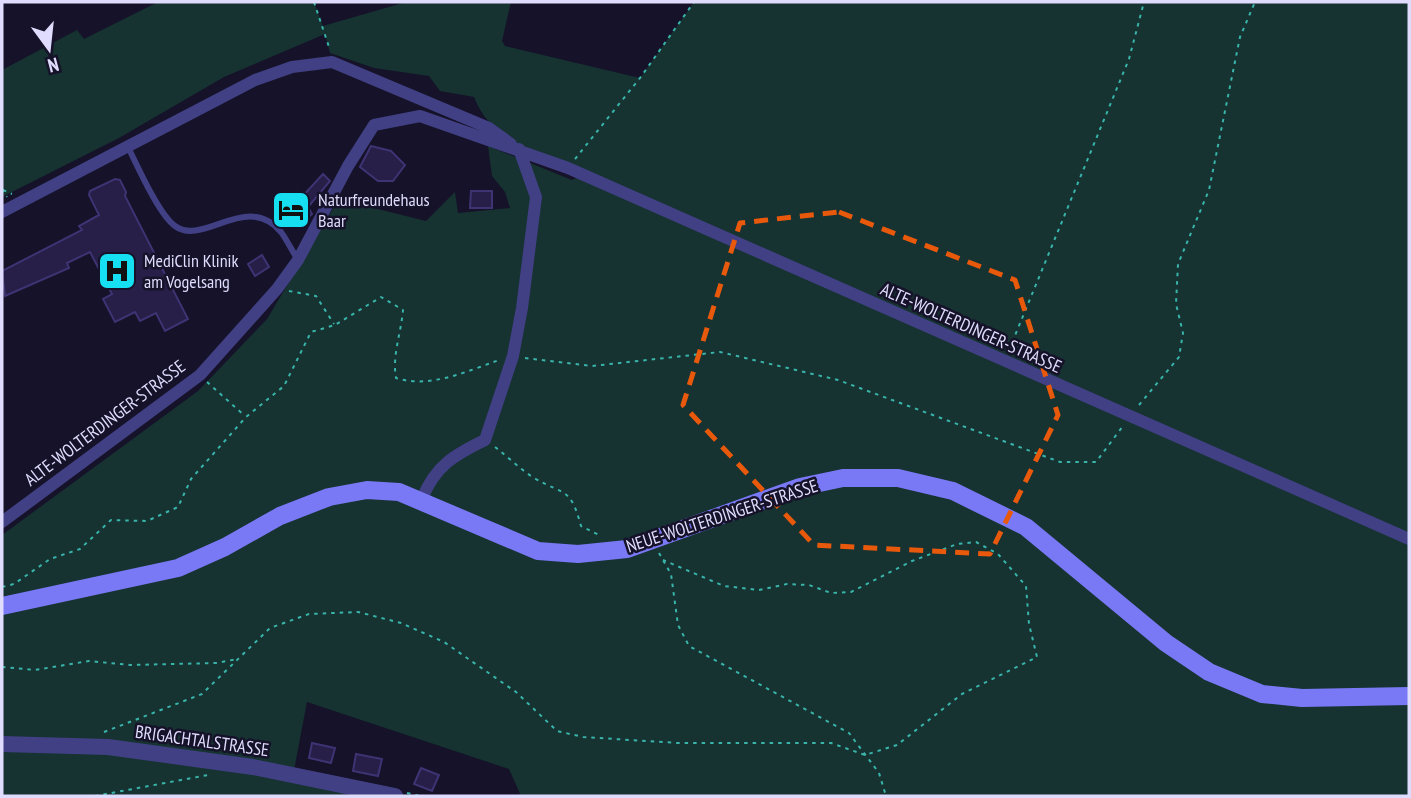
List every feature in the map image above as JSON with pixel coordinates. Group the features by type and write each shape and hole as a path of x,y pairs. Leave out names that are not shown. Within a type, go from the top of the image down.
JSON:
{"main road":[{"name":"NEUE-WOLTERDINGER-STRASSE","path":"2,606 177,568 225,547 281,516 329,497 367,491 399,492 422,499 538,551 578,554 627,550 800,487 844,478 898,478 953,491 1026,527 1166,643 1219,676 1262,694 1301,698 1409,696"}],"street":[{"name":"ALTE-WOLTERDINGER-STRASSE","path":"2,212 255,79 292,67 332,62 489,128 519,149"},
{"name":"ALTE-WOLTERDINGER-STRASSE","path":"2,522 200,375 277,289 298,260 348,166 374,125 420,116 568,168 1004,363 1409,539"},
{"path":"422,499 431,475 461,451 485,440 513,356 536,197 519,149"},
{"name":"BRIGACHTALSTRASSE","path":"2,744 108,747 253,767 395,796"}],"lane":[{"path":"128,147 152,194 174,226 190,232 236,216 270,222 280,231 298,260"}],"path":[{"path":"314,2 330,53"},
{"path":"568,168 640,78 694,2"},
{"path":"1004,363 1129,59 1144,2"},
{"path":"2,587 14,584 50,559 80,549 111,520 147,521 178,507 191,478 246,417 284,386 311,332 335,325 381,297 403,310 401,334 393,359 396,378 409,382 437,380 513,356 592,366 720,352 838,380 1060,462 1096,462 1152,387 1179,357 1183,333 1176,304 1178,264 1209,190 1240,37 1255,2"},
{"path":"277,289 316,296 335,325"},
{"path":"200,375 246,417"},
{"path":"485,440 535,478 566,491 576,505 581,526 604,538"},
{"path":"651,541 671,574 678,625 689,646 849,733 879,773 886,796"},
{"path":"104,732 202,694 270,628 309,614 358,612 401,623 444,642 516,692 557,731 583,737 678,743 831,743 866,755 897,746 962,694 1037,657 1029,624 1026,586 1014,569 998,554 976,542 957,544 912,561 851,592 831,593 809,585 787,584 759,590 724,586 663,560"},
{"path":"2,667 36,670 89,661 130,665 216,663 237,659"},
{"path":"95,796 214,774"}],"highlighted area":[{"path":"839,212 1015,280 1058,415 990,554 814,545 683,405 740,223"}],"green space":[{"path":"158,2 314,2 323,26 406,2 511,2 502,41 505,46 640,78 694,2 1409,2 1409,796 521,796 509,769 307,702 292,781 366,796 2,796 2,535 198,391 267,319 341,195 358,204 426,221 455,192 458,213 510,208 505,192 492,176 488,146 572,180 583,175 535,155 505,137 482,113 474,97 440,91 429,76 374,68 330,53 325,34 224,77 119,138 2,197 2,70 77,30 84,39"}],"building":[{"path":"371,146 391,151 405,165 393,181 378,181 360,167"},
{"path":"323,174 330,181 308,207 312,214 305,220 301,216 285,228 278,218 284,214 275,203 287,194 290,198 297,192 301,198"},
{"path":"115,179 120,180 126,192 125,196 188,319 165,331 156,313 140,321 135,312 115,322 103,299 112,294 90,252 67,263 69,268 5,296 2,271 82,230 79,226 99,215 89,195 90,191"},
{"path":"471,191 492,191 492,208 470,208"},
{"path":"262,255 269,267 255,276 248,264"},
{"path":"312,743 335,748 331,763 309,758"},
{"path":"356,754 382,759 378,776 353,771"},
{"path":"421,768 439,775 432,791 414,784"}],"place":[{"name":"Naturfreundehaus Baar","path":"291,210"},
{"name":"MediClin Klinik am Vogelsang","path":"117,271"}]}
